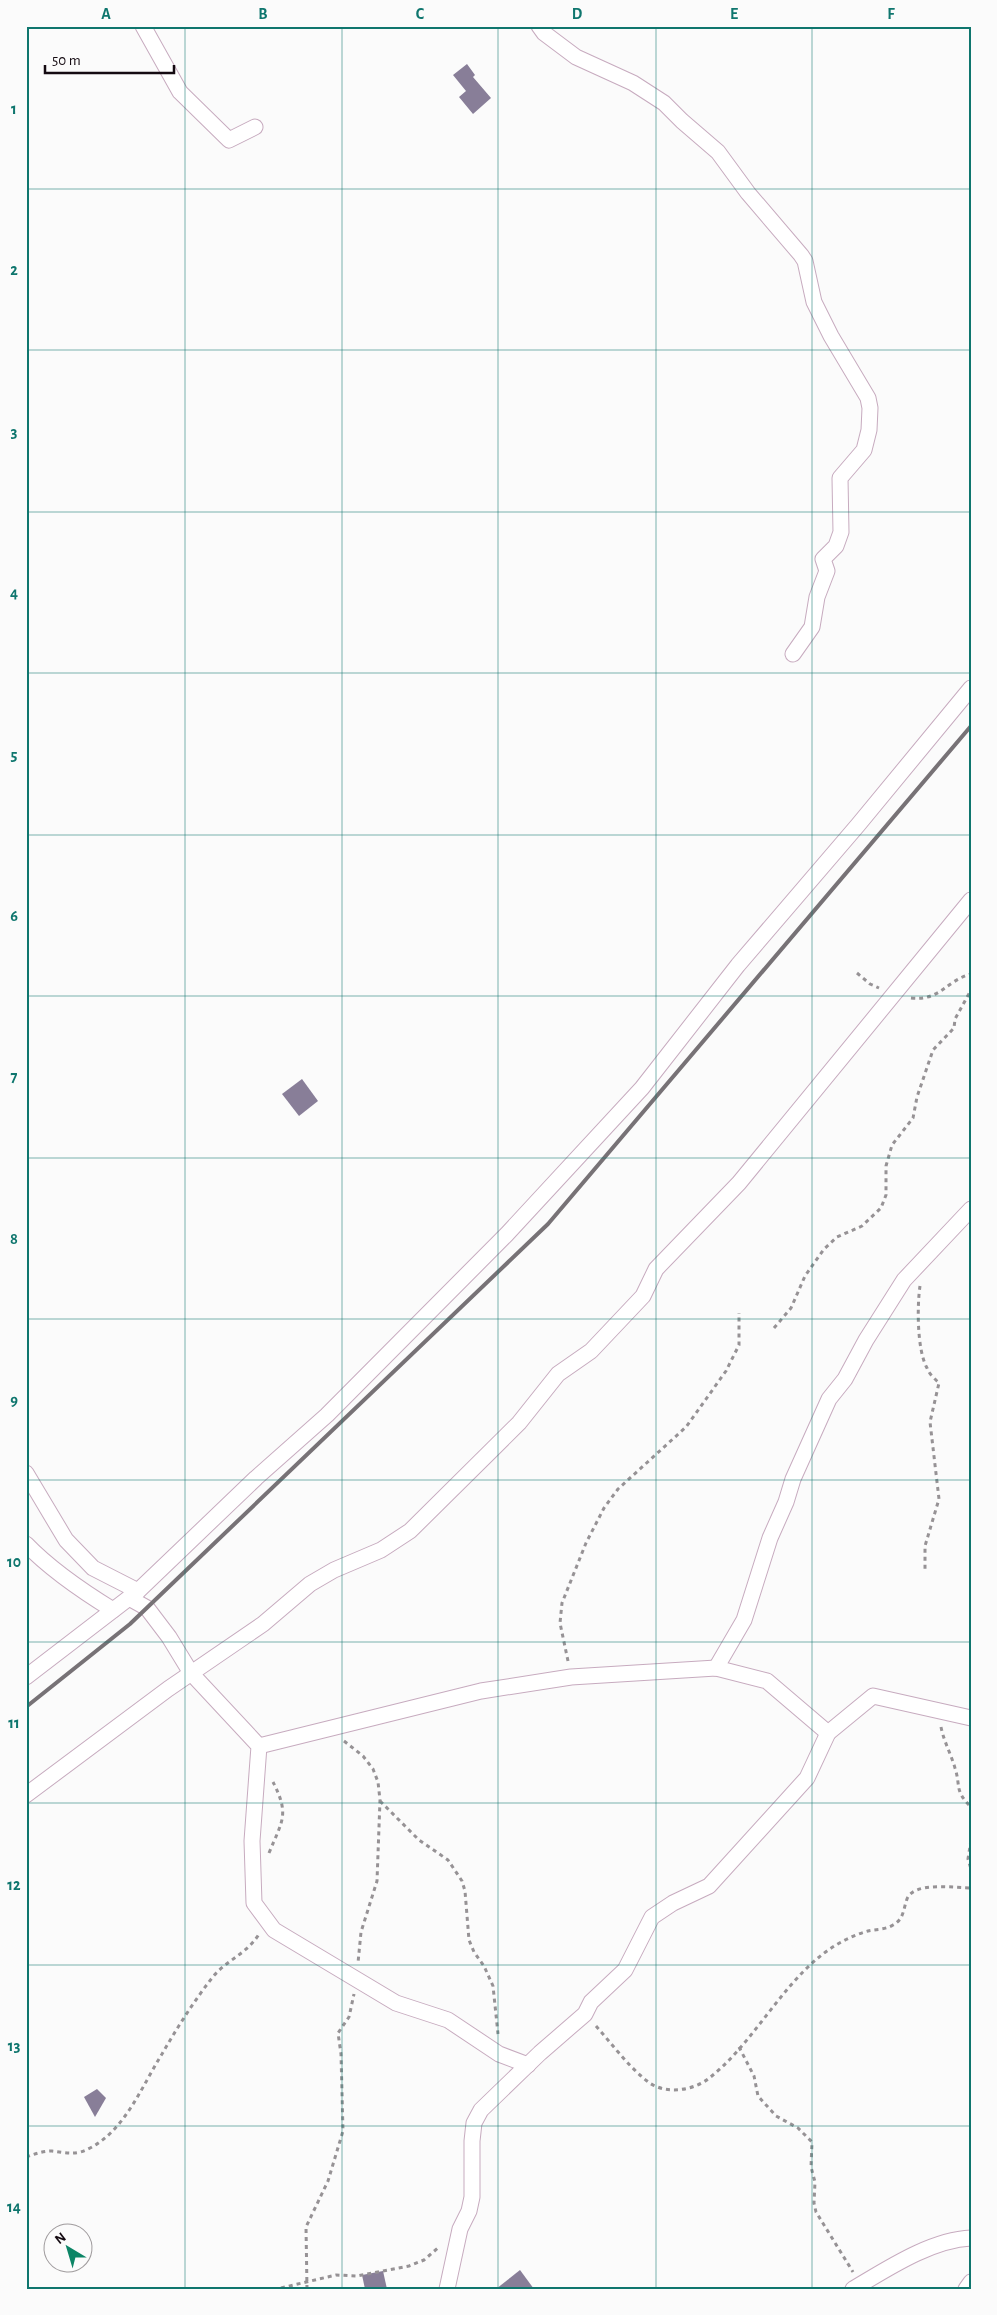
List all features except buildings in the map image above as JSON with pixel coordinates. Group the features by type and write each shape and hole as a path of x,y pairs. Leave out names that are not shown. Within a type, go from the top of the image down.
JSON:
{"street":[{"path":"142,26 180,92 229,140 255,128"},
{"path":"539,26 544,33 576,57 633,83 664,102 682,121 718,152 748,194 805,261 814,302 831,336 868,398 870,430 864,450 840,478 841,532 836,546 823,559 827,571 817,597 812,627 793,654"},
{"path":"26,1677 133,1595 256,1478 327,1416 507,1234 628,1102 738,965 858,825 971,688"},
{"path":"26,1795 262,1624 310,1584 334,1570 381,1550 410,1531 506,1437 558,1374 591,1351 642,1296 656,1269 739,1183 971,900"},
{"path":"716,1668 744,1620 770,1538 786,1502 793,1479 829,1399 845,1379 866,1340 904,1280 971,1209"},
{"path":"27,1476 66,1540 93,1568 133,1595 146,1608 169,1637 192,1673 259,1746 252,1841 254,1903 274,1930 396,2003 448,2020 499,2054 528,2065"},
{"path":"26,1544 48,1565 91,1597 113,1610"},
{"path":"259,1746 481,1691 571,1677 716,1668 767,1681 828,1733"},
{"path":"447,2289 460,2229 469,2211 472,2197 472,2141 474,2123 481,2110 585,2014 591,2002 625,1970 652,1917 673,1903 709,1886 807,1778 828,1733 873,1696 971,1718"},
{"path":"857,2286 900,2261 958,2239 971,2238"},
{"path":"966,2289 971,2282"}],"path":[{"path":"774,1328 791,1308 805,1276 824,1249 837,1237 862,1226 881,1208 886,1195 886,1166 892,1145 913,1118 917,1097 933,1050 954,1028 955,1019 971,990"},
{"path":"924,1260 919,1295 919,1330 927,1368 939,1383 930,1422 939,1499 925,1546 925,1571"},
{"path":"571,1677 560,1624 562,1603 586,1542 604,1508 618,1490 686,1427 726,1371 739,1345 739,1312"},
{"path":"937,1710 947,1750 956,1770 959,1793 971,1807"},
{"path":"306,2289 306,2227 328,2181 343,2131 341,2054 338,2034 349,2017 356,1979 361,1932 378,1881 380,1800 378,1782 373,1769 348,1743 326,1729"},
{"path":"266,1861 283,1814 283,1803 270,1776"},
{"path":"380,1800 419,1840 448,1860 462,1881 465,1891 469,1940 493,1986 499,2054"},
{"path":"971,1840 968,1859 971,1869"},
{"path":"585,2014 648,2082 660,2088 673,2090 692,2088 708,2079 740,2046 817,1958 851,1937 894,1925 901,1919 907,1900 914,1891 925,1887 971,1888"},
{"path":"26,2181 26,2156 52,2151 70,2155 92,2147 105,2137 136,2100 173,2035 213,1977 227,1962 253,1944 260,1933 264,1918"},
{"path":"740,2046 754,2076 758,2096 776,2116 798,2128 812,2142 810,2167 815,2182 816,2212 857,2286"},
{"path":"281,2288 336,2274 357,2276 409,2266 424,2260 460,2229"}],"railway":[{"path":"26,1707 130,1624 548,1224 971,726"}]}
